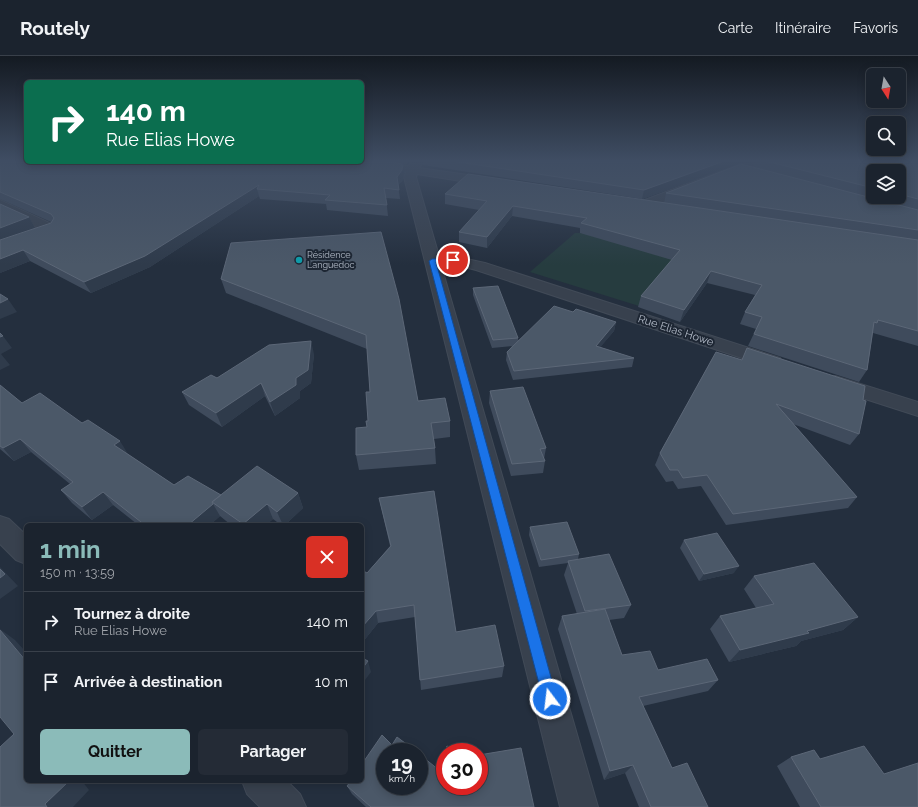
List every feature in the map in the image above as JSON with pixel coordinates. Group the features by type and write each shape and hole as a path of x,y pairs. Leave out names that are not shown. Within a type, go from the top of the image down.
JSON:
{"street":[{"path":"415,195 579,807"},
{"path":"642,206 669,195"},
{"path":"629,203 666,209"},
{"path":"0,204 51,228 29,237"},
{"name":"Rue Elias Howe","path":"432,261 453,260 480,266 790,367"},
{"path":"820,377 918,409"},
{"path":"0,527 24,550"},
{"path":"262,783 287,807"}],"green space":[{"path":"575,233 695,242 639,306 530,272"}],"building":[{"path":"7,195 243,195 145,256 84,282 23,250 0,259 0,240 51,223 54,218 51,214"},
{"path":"330,195 385,195 387,205 325,200"},
{"path":"451,195 612,195 918,240 918,331 878,320 877,323 874,322 867,370 754,334 762,317 745,312 762,285 711,271 684,310 641,296 680,250 581,223 587,218 513,206 487,237 459,232 487,201"},
{"path":"680,195 860,195 866,196 866,204 895,204 918,210 918,230"},
{"path":"906,195 918,195 918,199 906,196"},
{"path":"0,204 29,217 0,228"},
{"path":"381,232 399,299 418,401 445,398 450,421 431,423 435,448 356,455 356,428 367,427 366,421 368,421 366,392 370,392 366,335 221,279 231,243"},
{"path":"498,286 518,338 493,340 473,288"},
{"path":"0,294 8,299 0,303"},
{"path":"554,306 573,312 576,309 616,322 596,346 634,358 514,371 507,352"},
{"path":"311,341 308,370 296,378 296,385 270,402 261,383 216,413 182,392 211,375 217,378 269,345"},
{"path":"747,348 865,386 863,400 866,401 859,434 776,404 857,497 733,514 707,475 683,478 678,470 670,470 660,453 716,352 742,360"},
{"path":"0,385 22,403 40,393 82,423 88,420 120,441 114,445 174,485 188,476 221,495 212,502 213,504 190,523 139,523 141,522 103,492 82,507 61,490 73,482 20,439 3,448 0,446"},
{"path":"523,387 546,448 540,449 545,461 512,464 490,391"},
{"path":"257,466 298,493 277,512 267,504 244,523 242,523 212,502"},
{"path":"434,491 456,632 495,625 504,666 420,680 414,605 376,611 364,625 364,571 367,573 391,546 379,498"},
{"path":"567,522 579,554 541,560 530,527"},
{"path":"717,533 739,566 704,574 684,540"},
{"path":"609,554 631,605 585,611 568,561"},
{"path":"814,563 858,617 807,631 809,633 740,650 720,616 774,604 754,576"},
{"path":"0,569 5,574 0,578"},
{"path":"605,609 622,655 650,651 658,670 707,659 718,680 639,697 672,768 687,763 708,807 651,807 633,765 610,771 562,616"},
{"path":"0,630 24,659 24,783 67,783 45,804 47,807 0,807 0,747 14,734 0,717"},
{"path":"364,659 368,661 364,666"},
{"path":"382,735 390,743 376,743"},
{"path":"397,737 405,743 393,743"},
{"path":"376,744 376,795 428,795 428,761 436,768 436,795 488,795 488,754 521,748 534,807 371,807 347,786 349,783 364,783 364,761"},
{"path":"864,746 884,774 918,763 918,807 821,807 791,757 814,750 820,759"}],"place":[{"name":"Résidence Languedoc","path":"299,260"}],"route":[{"path":"453,260 432,261 550,699"}]}
